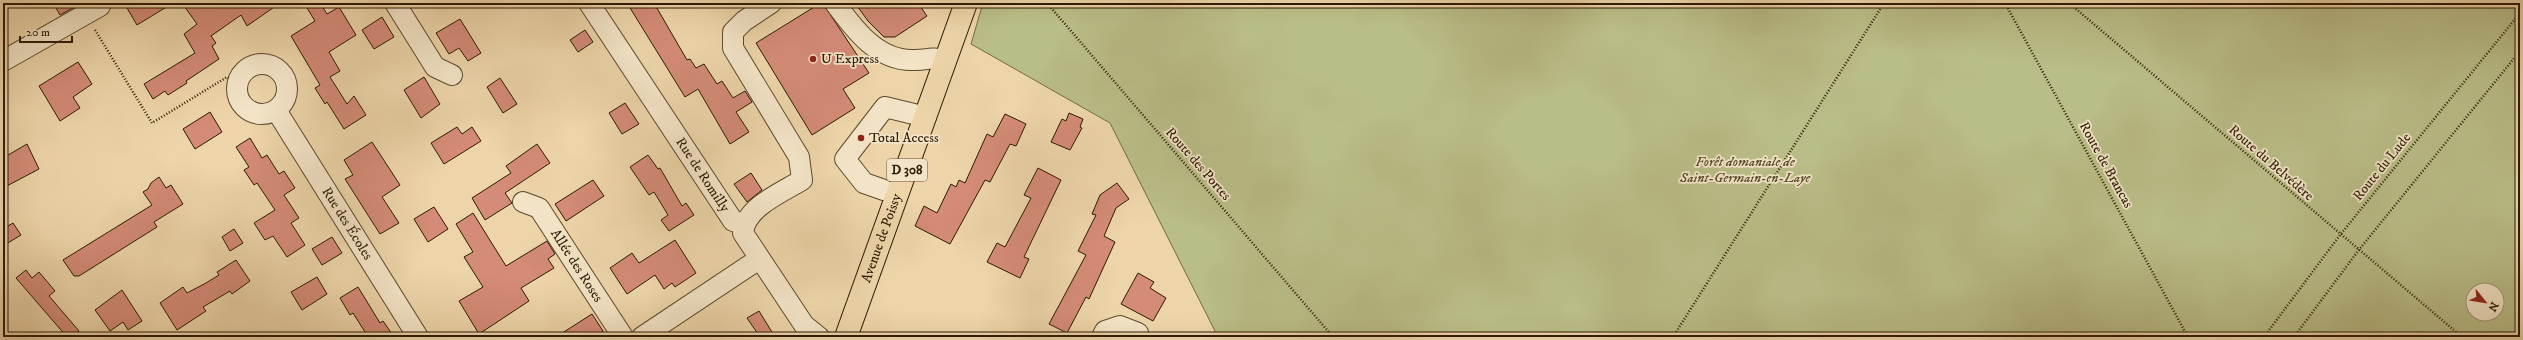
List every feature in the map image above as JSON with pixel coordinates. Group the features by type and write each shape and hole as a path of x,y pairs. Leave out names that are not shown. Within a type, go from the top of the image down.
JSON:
{"main road":[{"name":"Avenue de Poissy","path":"846,337 938,59 950,3"},
{"name":"Avenue de Poissy","path":"938,59 966,3"},
{"name":"Avenue de Poissy","path":"831,337 884,190 919,114"}],"street":[{"path":"3,61 85,15 101,3"},
{"path":"395,3 435,67 452,75"},
{"name":"Rue de Romilly","path":"589,3 733,221 744,224"},
{"path":"771,3 744,21 733,32 733,48 798,157 802,180 750,214 744,224 743,233 759,259 794,300 804,325 819,337"},
{"path":"835,3 857,33 870,44 890,55 914,60 938,59"},
{"path":"261,64 276,68 286,80 287,88 282,104 276,110 260,114 248,109 240,100 238,83 241,76 253,65 261,64"},
{"path":"884,190 864,183 845,159 886,107 919,114"},
{"name":"Rue des Écoles","path":"276,110 418,337"},
{"name":"Allée des Roses","path":"523,202 539,208 623,337"},
{"path":"642,337 759,259"},
{"path":"1102,337 1105,331 1120,326 1138,333"}],"path":[{"name":"Route des Portes","path":"1047,3 1333,337"},
{"path":"1673,337 1884,3"},
{"name":"Route de Brancas","path":"2005,3 2188,337"},
{"name":"Route du Belvédère","path":"2069,3 2358,251 2462,337"},
{"name":"Route du Lude","path":"2264,337 2340,235 2520,13"},
{"path":"85,15 152,124 227,77 238,83"},
{"path":"2294,337 2358,251 2520,51"}],"green space":[{"name":"Forêt domaniale de Saint-Germain-en-Laye","path":"983,3 2520,3 2520,337 1218,337 1110,123 971,44"}],"building":[{"path":"53,3 82,3 60,15"},
{"path":"124,3 173,3 137,25"},
{"path":"182,3 280,3 247,26 241,15 211,36 216,43 212,46 219,59 168,95 165,91 153,99 144,84 195,53 184,34 197,24"},
{"path":"304,3 320,3 327,14 339,7 356,35 329,52 340,71 330,77 347,104 354,96 366,115 344,129 327,102 325,104 315,88 320,85 291,36 315,21"},
{"path":"627,3 654,3 687,60 690,59 696,68 704,64 717,84 722,81 733,98 745,91 752,102 736,112 749,132 730,144 698,89 685,97"},
{"path":"855,3 918,3 927,16 895,37 884,37 868,21"},
{"name":"U Express","path":"819,4 821,7 824,5 869,73 843,89 855,108 812,135 756,43"},
{"path":"382,17 394,37 374,49 362,30"},
{"path":"460,19 481,53 468,61 459,48 449,54 436,33"},
{"path":"585,30 593,42 578,52 570,40"},
{"path":"78,62 92,84 73,97 80,108 60,121 39,86"},
{"path":"424,77 440,104 421,118 404,90"},
{"path":"500,78 517,104 503,113 487,87"},
{"path":"625,103 639,124 622,134 609,113"},
{"path":"210,112 222,132 195,149 183,129"},
{"path":"1069,113 1083,119 1080,127 1082,128 1070,150 1051,142 1062,119 1066,121"},
{"path":"1005,114 1026,124 1016,146 1010,144 990,182 985,180 950,244 915,226 924,206 937,213 951,184 956,187 959,180 965,183 987,134 993,137"},
{"path":"457,127 462,134 472,127 481,141 444,164 431,143"},
{"path":"250,138 262,158 267,155 279,174 284,171 295,188 284,195 299,218 291,223 305,245 287,257 273,236 265,240 254,223 275,210 257,183 254,185 244,170 249,167 236,147"},
{"path":"372,142 400,185 382,197 399,223 380,234 345,179 353,175 344,160"},
{"path":"27,144 39,169 3,188 3,158"},
{"path":"537,144 550,163 505,193 512,203 485,220 472,198 511,173 506,166"},
{"path":"648,155 658,169 660,168 682,206 686,203 694,215 669,231 661,220 668,215 654,192 649,195 630,167"},
{"path":"1038,168 1061,180 1024,257 1029,259 1020,278 987,262 997,243 1005,247 1031,198 1024,195"},
{"path":"751,173 762,190 747,202 734,184"},
{"path":"159,177 166,188 171,185 183,204 154,222 157,227 79,276 74,276 63,260 152,205 143,192 148,189 151,183"},
{"path":"593,180 604,196 566,221 555,204"},
{"path":"1117,183 1129,199 1116,208 1104,236 1115,242 1089,299 1086,297 1067,333 1049,324 1086,255 1078,251 1096,215 1092,214 1100,195"},
{"path":"434,207 448,229 428,242 414,219"},
{"path":"473,213 506,266 547,241 555,254 548,259 554,268 521,288 529,301 479,334 459,301 483,287 464,257 473,252 456,224"},
{"path":"13,223 21,235 3,246 3,229"},
{"path":"234,229 243,243 230,251 222,237"},
{"path":"332,237 342,253 322,265 312,249"},
{"path":"675,240 696,273 675,287 672,283 664,289 655,275 627,294 610,268 632,253 639,263"},
{"path":"236,260 250,281 232,294 230,291 203,307 206,311 177,330 160,303 183,287 187,293 206,283 219,275 217,272"},
{"path":"26,270 32,278 39,272 55,291 49,296 79,331 72,337 67,337 16,278"},
{"path":"1138,273 1154,282 1150,288 1166,298 1153,321 1121,304"},
{"path":"317,277 327,294 302,310 291,292"},
{"path":"358,287 380,323 383,321 394,337 358,337 365,332 353,313 350,315 340,298"},
{"path":"122,290 142,321 128,330 123,322 110,331 95,310"},
{"path":"759,311 775,337 760,337 747,318"},
{"path":"592,314 603,331 593,337 556,337"}],"place":[{"name":"U Express","path":"813,59"},
{"name":"Total Access","path":"861,138"}]}
